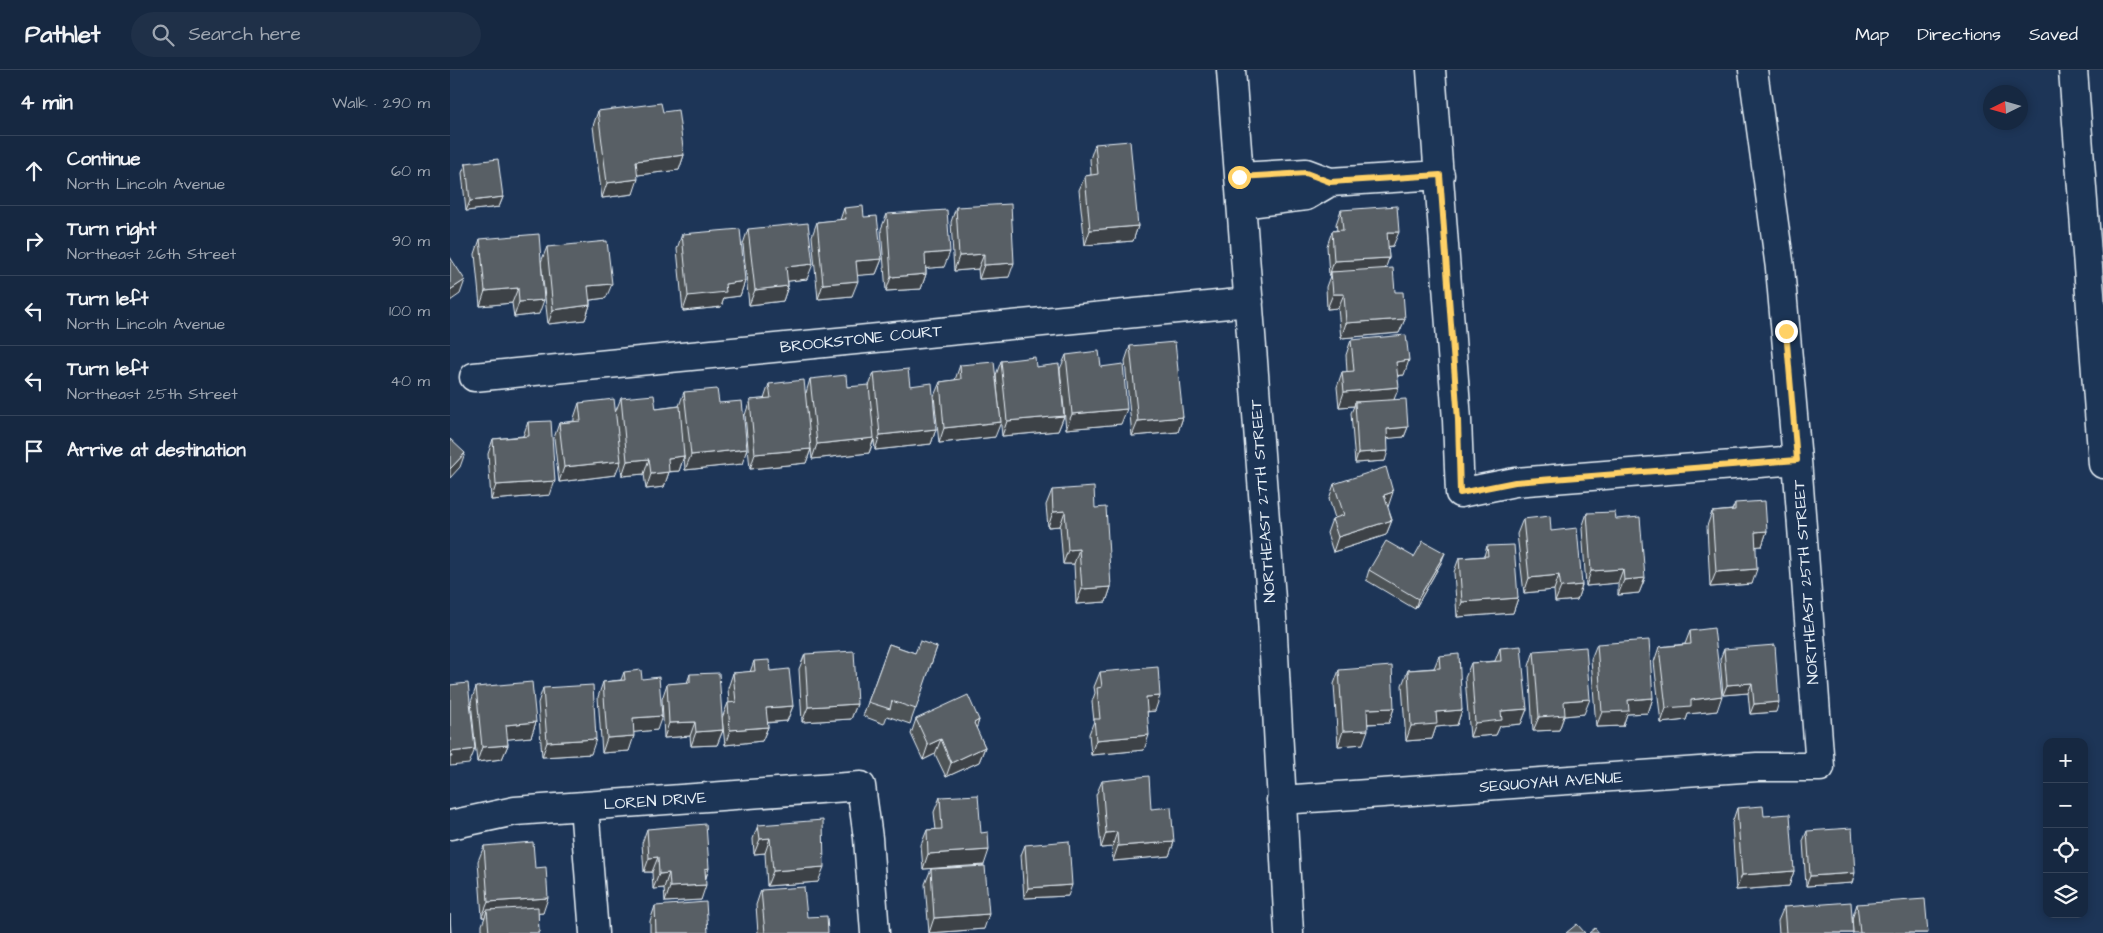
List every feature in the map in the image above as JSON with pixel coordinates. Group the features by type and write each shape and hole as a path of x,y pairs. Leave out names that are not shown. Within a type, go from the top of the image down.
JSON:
{"street":[{"name":"NORTHEAST 27TH STREET","path":"1231,70 1271,599 1289,933"},
{"path":"1431,70 1458,420 1460,493 1515,482 1797,460"},
{"name":"NORTHEAST 25TH STREET","path":"1753,70 1780,268 1797,460 1820,767"},
{"path":"2073,70 2099,332 2103,464"},
{"path":"1239,177 1306,173 1330,182 1440,175"},
{"path":"1241,204 1306,196 1330,182"},
{"name":"BROOKSTONE COURT","path":"474,377 1249,302"},
{"name":"SEQUOYAH AVENUE","path":"1281,800 1758,767 1820,767"},
{"name":"LOREN DRIVE","path":"450,825 515,811 861,786 868,838 875,933"},
{"path":"584,806 594,933"}],"building":[{"path":"661,103 663,112 678,110 684,155 636,161 638,179 607,183 598,111"},
{"path":"1130,141 1138,226 1090,230 1085,176 1098,174 1095,144"},
{"path":"498,159 503,197 470,201 466,163"},
{"path":"1011,204 1014,263 984,265 984,254 959,256 956,207"},
{"path":"863,206 864,217 877,216 882,259 856,261 858,281 823,284 817,222 846,219 844,208"},
{"path":"1397,206 1399,232 1387,232 1389,258 1334,261 1332,231 1343,230 1341,210"},
{"path":"947,210 950,252 925,254 926,274 891,277 887,214"},
{"path":"808,223 813,264 786,267 788,286 755,290 748,229"},
{"path":"740,229 745,281 725,284 726,292 688,296 682,234"},
{"path":"539,234 544,300 519,302 518,288 485,291 480,239"},
{"path":"607,241 612,284 588,286 590,305 553,310 547,247"},
{"path":"450,257 465,280 450,290"},
{"path":"1393,268 1395,292 1403,292 1405,319 1346,323 1344,294 1333,294 1331,272"},
{"path":"1406,335 1409,360 1396,362 1399,387 1344,392 1342,372 1354,371 1351,340"},
{"path":"1175,342 1183,417 1138,421 1130,346"},
{"path":"1099,351 1101,367 1123,364 1127,409 1072,414 1066,355"},
{"path":"1035,357 1036,367 1059,364 1064,416 1007,421 1001,361"},
{"path":"994,362 1001,422 944,428 940,382 961,379 960,365"},
{"path":"908,369 910,386 932,383 936,429 880,435 874,373"},
{"path":"846,375 847,387 869,385 874,438 817,444 810,379"},
{"path":"804,380 811,449 755,454 750,400 771,398 769,384"},
{"path":"717,389 719,403 742,401 747,449 691,455 684,392"},
{"path":"654,395 656,409 680,406 684,456 668,458 669,472 651,474 649,459 627,461 621,398"},
{"path":"614,399 621,461 564,467 559,423 581,421 579,403"},
{"path":"1406,399 1408,427 1387,429 1388,451 1358,453 1355,402"},
{"path":"551,421 555,481 496,485 493,439 529,436 528,422"},
{"path":"450,439 465,453 450,469"},
{"path":"1386,467 1393,492 1384,495 1392,520 1338,537 1332,519 1344,515 1334,484"},
{"path":"1094,487 1095,508 1106,507 1111,587 1082,589 1079,549 1068,550 1065,511 1053,512 1052,490"},
{"path":"1765,501 1767,531 1755,532 1757,569 1716,572 1712,512 1735,510 1735,503"},
{"path":"1615,512 1616,519 1640,517 1645,578 1624,580 1623,569 1591,571 1587,513"},
{"path":"1550,516 1551,531 1577,528 1582,585 1561,587 1559,575 1529,578 1523,519"},
{"path":"1386,541 1414,557 1423,541 1445,553 1418,599 1369,570"},
{"path":"1514,545 1518,598 1462,602 1459,558 1488,556 1487,546"},
{"path":"1714,628 1722,696 1691,700 1691,706 1666,708 1659,647 1691,644 1690,631"},
{"path":"1649,640 1653,698 1628,700 1629,711 1602,712 1597,644"},
{"path":"920,641 937,647 916,709 892,701 890,709 868,702 889,644 915,653"},
{"path":"1775,645 1779,702 1754,704 1752,683 1727,685 1724,649"},
{"path":"1521,646 1527,709 1501,711 1502,720 1475,723 1471,663 1501,661 1500,648"},
{"path":"1586,647 1590,699 1564,701 1565,715 1539,717 1534,651"},
{"path":"854,651 857,704 808,707 805,654"},
{"path":"1459,654 1462,710 1436,712 1437,724 1411,726 1408,670 1440,668 1439,656"},
{"path":"769,660 770,671 789,669 793,706 766,708 768,727 730,730 728,703 736,702 733,673 755,671 754,661"},
{"path":"1392,666 1394,708 1367,709 1368,730 1343,731 1339,670"},
{"path":"1158,667 1160,696 1146,697 1149,735 1096,740 1094,719 1100,719 1097,688 1102,687 1100,672"},
{"path":"641,670 642,679 659,677 662,716 633,718 634,736 607,738 603,682 625,680 624,672"},
{"path":"719,673 723,730 696,732 695,722 669,723 667,684 690,682 690,674"},
{"path":"532,682 536,722 506,725 508,745 482,747 476,687"},
{"path":"468,683 475,749 451,752 452,757 450,757 450,685"},
{"path":"593,685 596,739 547,742 543,688"},
{"path":"968,695 979,720 974,723 985,747 951,763 941,739 928,745 916,719"},
{"path":"1149,776 1151,809 1171,807 1174,842 1118,846 1117,832 1106,833 1102,781"},
{"path":"978,795 981,833 988,832 989,850 928,854 927,830 942,829 940,797"},
{"path":"1763,806 1764,816 1790,814 1794,871 1742,875 1737,808"},
{"path":"823,820 824,867 773,871 770,838 760,839 758,825"},
{"path":"706,824 709,868 705,869 706,885 670,887 669,873 659,874 658,857 649,858 647,829"},
{"path":"1852,828 1855,873 1810,876 1807,831"},
{"path":"1069,841 1072,885 1028,888 1025,845"},
{"path":"533,842 535,868 546,867 548,898 488,902 484,846"},
{"path":"985,866 989,914 934,918 931,869"},
{"path":"804,887 807,917 827,916 828,933 765,933 761,890"},
{"path":"1925,899 1928,933 1860,933 1857,904"},
{"path":"706,902 708,933 656,933 655,906"},
{"path":"1851,902 1853,933 1786,933 1784,907"},
{"path":"538,907 539,933 489,933 487,910"},
{"path":"1577,924 1585,933 1566,933"},
{"path":"1595,928 1599,933 1589,933"}],"route":[{"path":"1239,177 1306,173 1330,182 1440,175 1458,420 1460,493 1515,482 1797,460 1786,331"}]}
